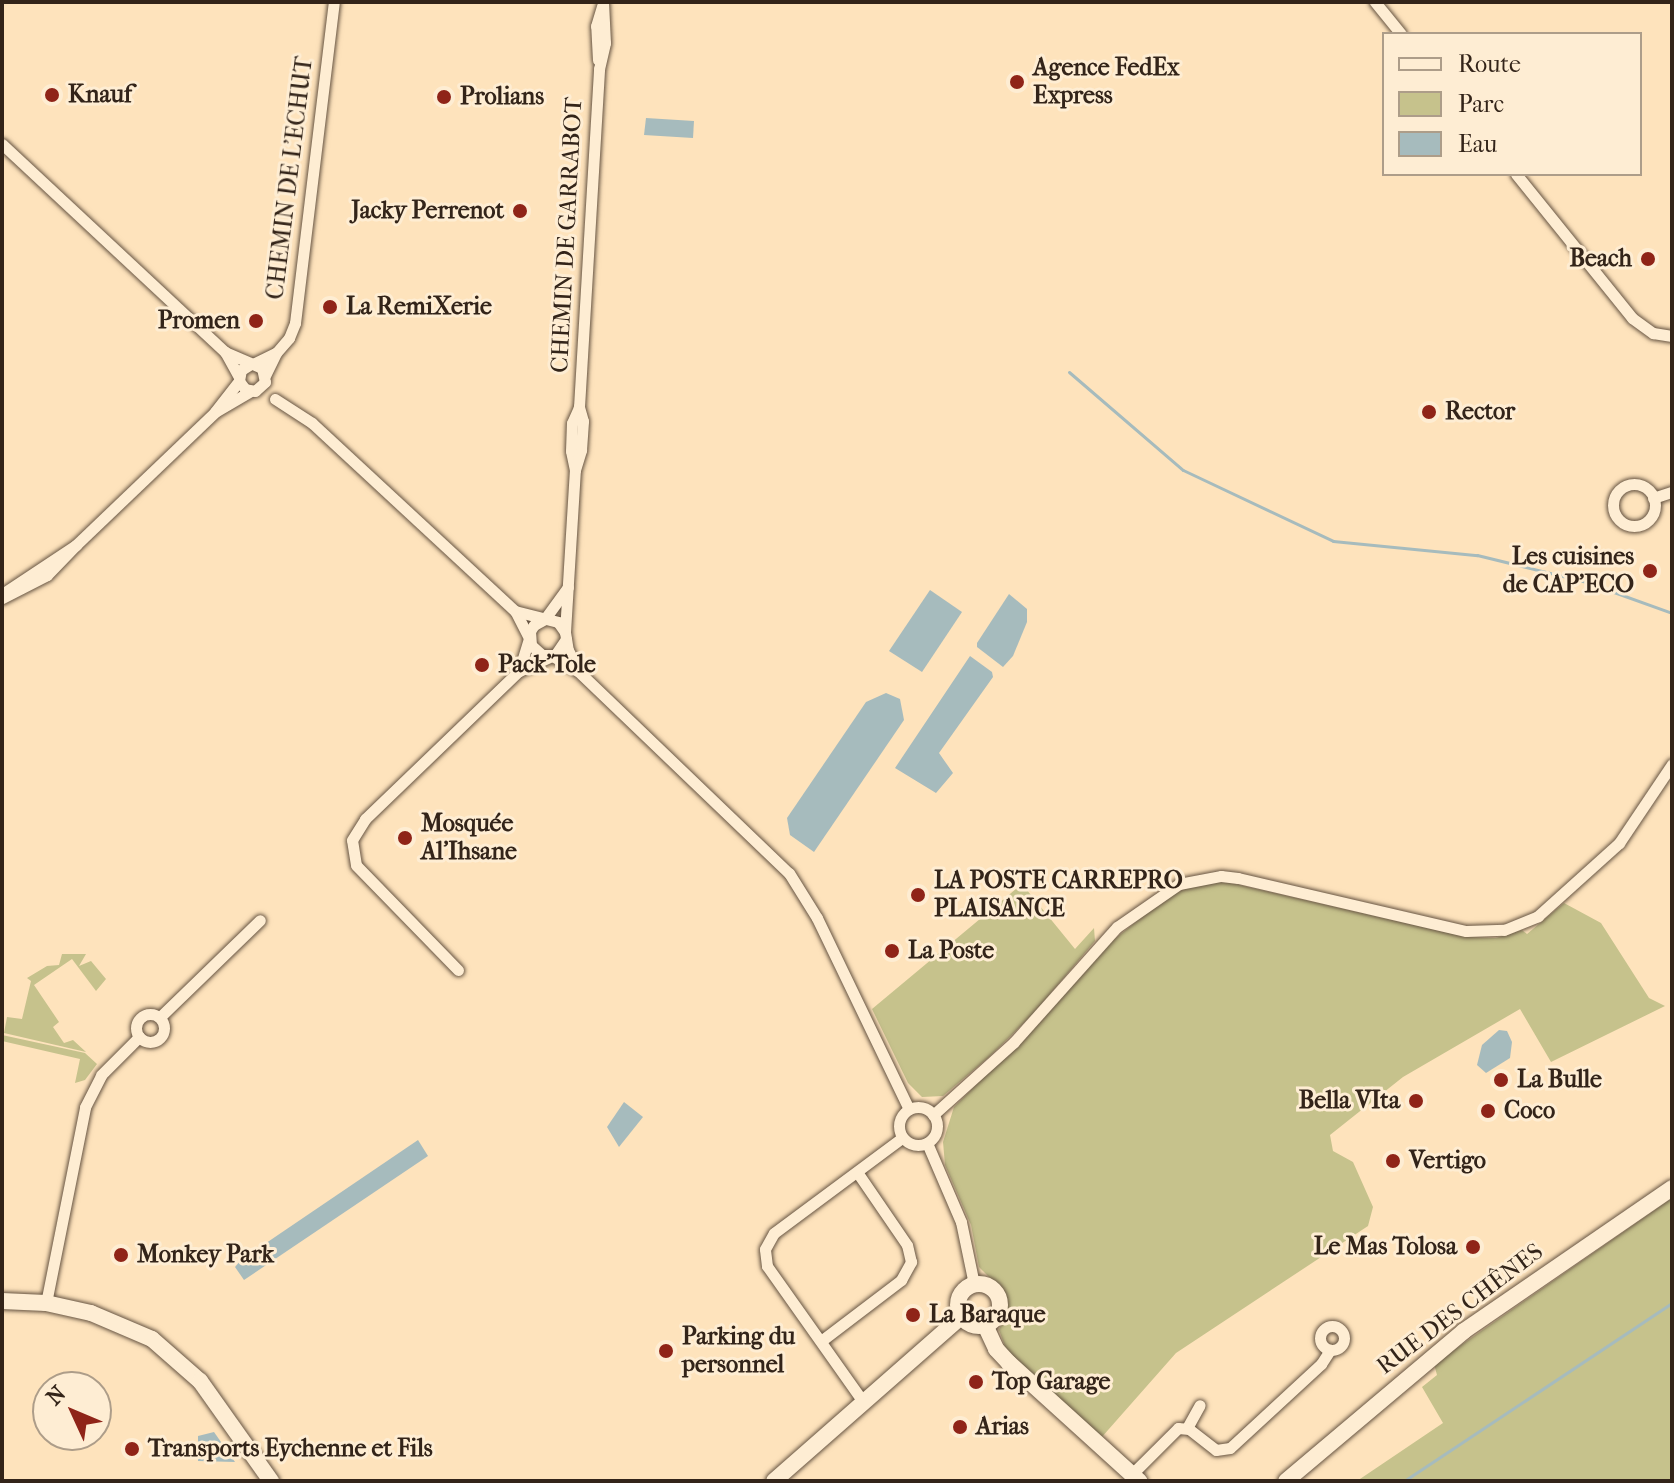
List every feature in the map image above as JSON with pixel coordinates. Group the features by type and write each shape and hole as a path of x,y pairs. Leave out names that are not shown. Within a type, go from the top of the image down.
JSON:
{"street":[{"name":"CHEMIN DE L'ECHUT","path":"253,391 265,378 295,323 334,2"},
{"path":"1379,7 1399,32"},
{"name":"CHEMIN DE GARRABOT","path":"566,636 575,470 583,425 579,407 599,66"},
{"path":"2,144 225,352 262,368 275,399"},
{"path":"1518,176 1632,318 1653,333 1672,336"},
{"path":"225,352 239,379 253,391 275,399 312,423 515,611 535,651 551,655 578,671 775,856 796,880 817,918 909,1109"},
{"path":"2,596 47,575 215,412 251,364 276,353"},
{"path":"215,412 253,391"},
{"path":"1653,498 1672,492"},
{"path":"519,671 534,625 545,619 568,587"},
{"path":"515,611 558,622 578,671"},
{"path":"458,970 356,865 352,840 365,819 519,671 560,650 566,636"},
{"path":"933,1115 1014,1042 1117,927 1179,884 1230,877 1455,929 1476,932 1504,930 1538,916 1619,843 1672,764"},
{"path":"160,1017 260,920"},
{"path":"152,1013 160,1017 164,1030 160,1038 147,1042 139,1037 135,1025 140,1017 152,1013"},
{"path":"46,1303 85,1107 101,1075 139,1037"},
{"path":"925,1108 933,1115 937,1127 927,1143 911,1144 902,1138 899,1122 909,1109 925,1108"},
{"path":"864,1403 767,1266 765,1249 774,1233 902,1138"},
{"path":"927,1143 961,1222 974,1284"},
{"path":"821,1341 901,1280 910,1267 907,1245 857,1172"},
{"name":"RUE DES CHÊNES","path":"1286,1481 1464,1331 1672,1188"},
{"path":"961,1317 959,1297 974,1284"},
{"path":"961,1317 976,1326 985,1325 998,1313 1000,1304 992,1288 974,1284"},
{"path":"2,1301 46,1303 114,1321 173,1354 213,1396 271,1481"},
{"path":"774,1481 961,1317"},
{"path":"985,1325 996,1349 1009,1363 1136,1478 1171,1432 1187,1428"},
{"path":"1187,1428 1216,1450 1230,1448 1321,1364 1330,1350"},
{"path":"1187,1428 1191,1415 1200,1405"}],"green space":[{"path":"1222,881 1466,937 1496,938 1522,930 1527,934 1564,903 1601,923 1649,998 1665,1006 1551,1062 1520,1009 1403,1077 1330,1135 1333,1151 1353,1162 1373,1207 1368,1226 1176,1353 1101,1438 1006,1349 999,1330 1006,1312 1005,1293 979,1267 971,1225 945,1165 943,1142 954,1107 1051,1010 1107,945 1166,898 1193,885"},
{"path":"1022,884 1075,949 1094,928 1095,941 1033,1014 989,1057 943,1096 922,1097 908,1083 872,1009"},
{"path":"62,954 86,954 79,966 91,961 106,979 96,991 72,959 34,985 59,1022 53,1027 64,1043 73,1040 86,1052 4,1033 7,1017 22,1019 31,981 27,978 47,966 59,965"},
{"path":"2,1035 85,1053 97,1064 85,1080 75,1083 80,1059 2,1041"},
{"path":"1672,1198 1672,1481 1357,1481 1443,1423 1422,1387 1437,1375 1434,1364"}],"water":[{"path":"646,118 694,121 693,138 644,135"},
{"path":"930,590 962,612 922,672 889,651"},
{"path":"1009,594 1027,609 1027,622 1013,656 1003,667 977,647 977,643"},
{"path":"970,656 992,672 993,677 939,753 953,773 936,793 895,768"},
{"path":"886,693 900,699 904,720 814,852 790,835 787,818 866,702"},
{"path":"1499,1030 1507,1031 1512,1042 1510,1058 1486,1073 1477,1065 1482,1045"},
{"path":"624,1102 643,1117 619,1147 607,1127"},
{"path":"418,1140 428,1156 244,1280 235,1267 241,1260"},
{"path":"214,1432 235,1462 198,1461 198,1436"}],"waterway":[{"path":"1069,372 1183,470 1333,541 1477,555 1583,581 1672,613"},
{"path":"1404,1481 1672,1303"}],"place":[{"name":"Agence FedEx Express","path":"1017,82"},
{"name":"Knauf","path":"52,95"},
{"name":"Prolians","path":"444,97"},
{"name":"Jacky Perrenot","path":"520,211"},
{"name":"Beach","path":"1648,259"},
{"name":"La RemiXerie","path":"330,307"},
{"name":"Promen","path":"256,321"},
{"name":"Rector","path":"1429,412"},
{"name":"Les cuisines de CAP'ECO","path":"1650,571"},
{"name":"Pack'Tole","path":"482,665"},
{"name":"Mosquée Al'Ihsane","path":"405,838"},
{"name":"LA POSTE CARREPRO PLAISANCE","path":"918,895"},
{"name":"La Poste","path":"892,951"},
{"name":"La Bulle","path":"1501,1080"},
{"name":"Bella VIta","path":"1416,1101"},
{"name":"Coco","path":"1488,1111"},
{"name":"Vertigo","path":"1393,1161"},
{"name":"Le Mas Tolosa","path":"1473,1247"},
{"name":"Monkey Park","path":"121,1255"},
{"name":"La Baraque","path":"913,1315"},
{"name":"Parking du personnel","path":"666,1351"},
{"name":"Top Garage","path":"976,1382"},
{"name":"Arias","path":"960,1427"},
{"name":"Transports Eychenne et Fils","path":"132,1449"}]}
